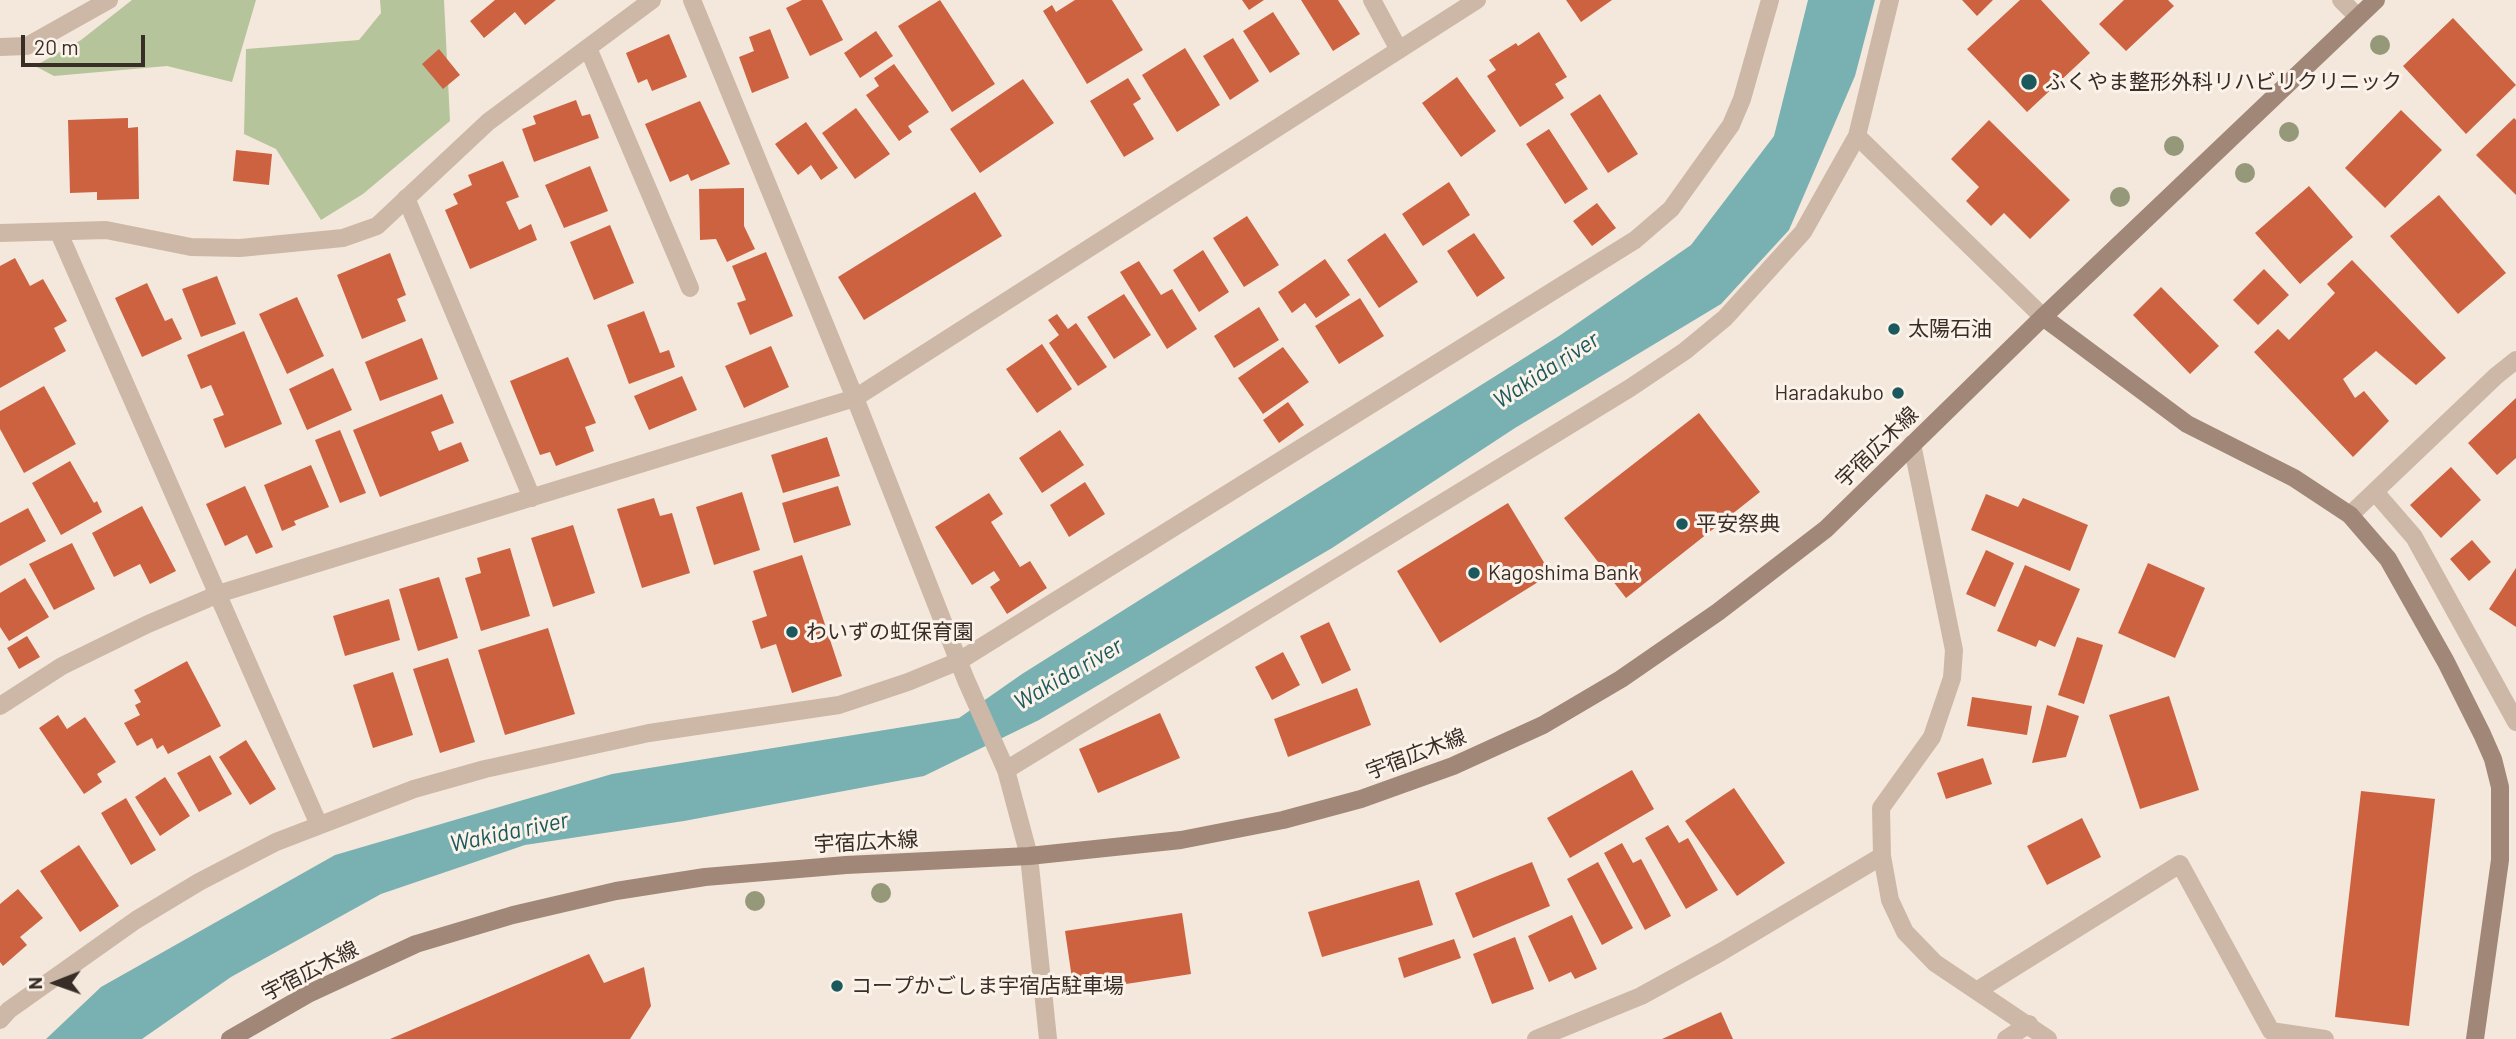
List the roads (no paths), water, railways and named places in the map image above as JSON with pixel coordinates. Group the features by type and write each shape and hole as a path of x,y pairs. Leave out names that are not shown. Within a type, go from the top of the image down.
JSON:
{"street":[{"path":"0,47 27,46 109,0"},
{"path":"0,233 106,230 191,247 240,248 343,238 377,226 488,122 652,0"},
{"path":"692,0 855,398 966,680 1006,769 1029,856 1048,1039"},
{"path":"1372,0 1399,50"},
{"path":"0,706 62,666 148,624 218,595 855,398 1476,0"},
{"path":"0,1020 9,1010 74,963 199,882 276,842 414,789 485,769 649,733 839,705 959,661 1635,240 1671,209 1731,125 1742,99 1770,0"},
{"path":"1006,769 1606,402 1685,351 1725,318 1803,232 1857,136 1890,0"},
{"path":"2341,0 2358,17"},
{"name":"宇宿広木線","path":"230,1039 310,993 416,944 513,915 705,877 846,865 1029,856 1181,840 1283,820 1362,799 1453,766 1543,725 1621,679 1718,612 1826,529 2043,317 2376,0"},
{"path":"588,48 690,288"},
{"path":"1857,136 2043,317 2187,424 2294,478 2350,515 2388,559 2452,674 2493,759 2500,787 2500,860 2475,1039"},
{"path":"406,198 531,498"},
{"path":"59,233 319,825"},
{"path":"2350,515 2516,360"},
{"path":"1912,444 1954,650 1952,678 1933,737 1881,808 1882,856 1890,900 1905,932 1935,963 2048,1039"},
{"path":"2375,492 2414,537 2516,722"},
{"path":"1536,1039 1641,996 1882,856"},
{"path":"1978,990 2180,864 2272,1031 2325,1039"},
{"path":"2006,1039 2029,1024"}],"water":[{"name":"Wakida river","path":"1808,0 1875,0 1855,76 1789,230 1721,304 1515,428 1332,548 1039,720 924,776 684,821 525,845 381,894 231,977 142,1039 46,1039 101,987 335,855 612,774 959,718 1022,674 1559,336 1691,245 1774,136"}],"place":[{"name":"ふくやま整形外科リハビリクリニック","path":"2029,82"},
{"name":"太陽石油","path":"1894,329"},
{"name":"Haradakubo","path":"1898,393"},
{"name":"平安祭典","path":"1682,524"},
{"name":"Kagoshima Bank","path":"1474,573"},
{"name":"わいずの虹保育園","path":"792,632"},
{"name":"コープかごしま宇宿店駐車場","path":"837,986"}]}
